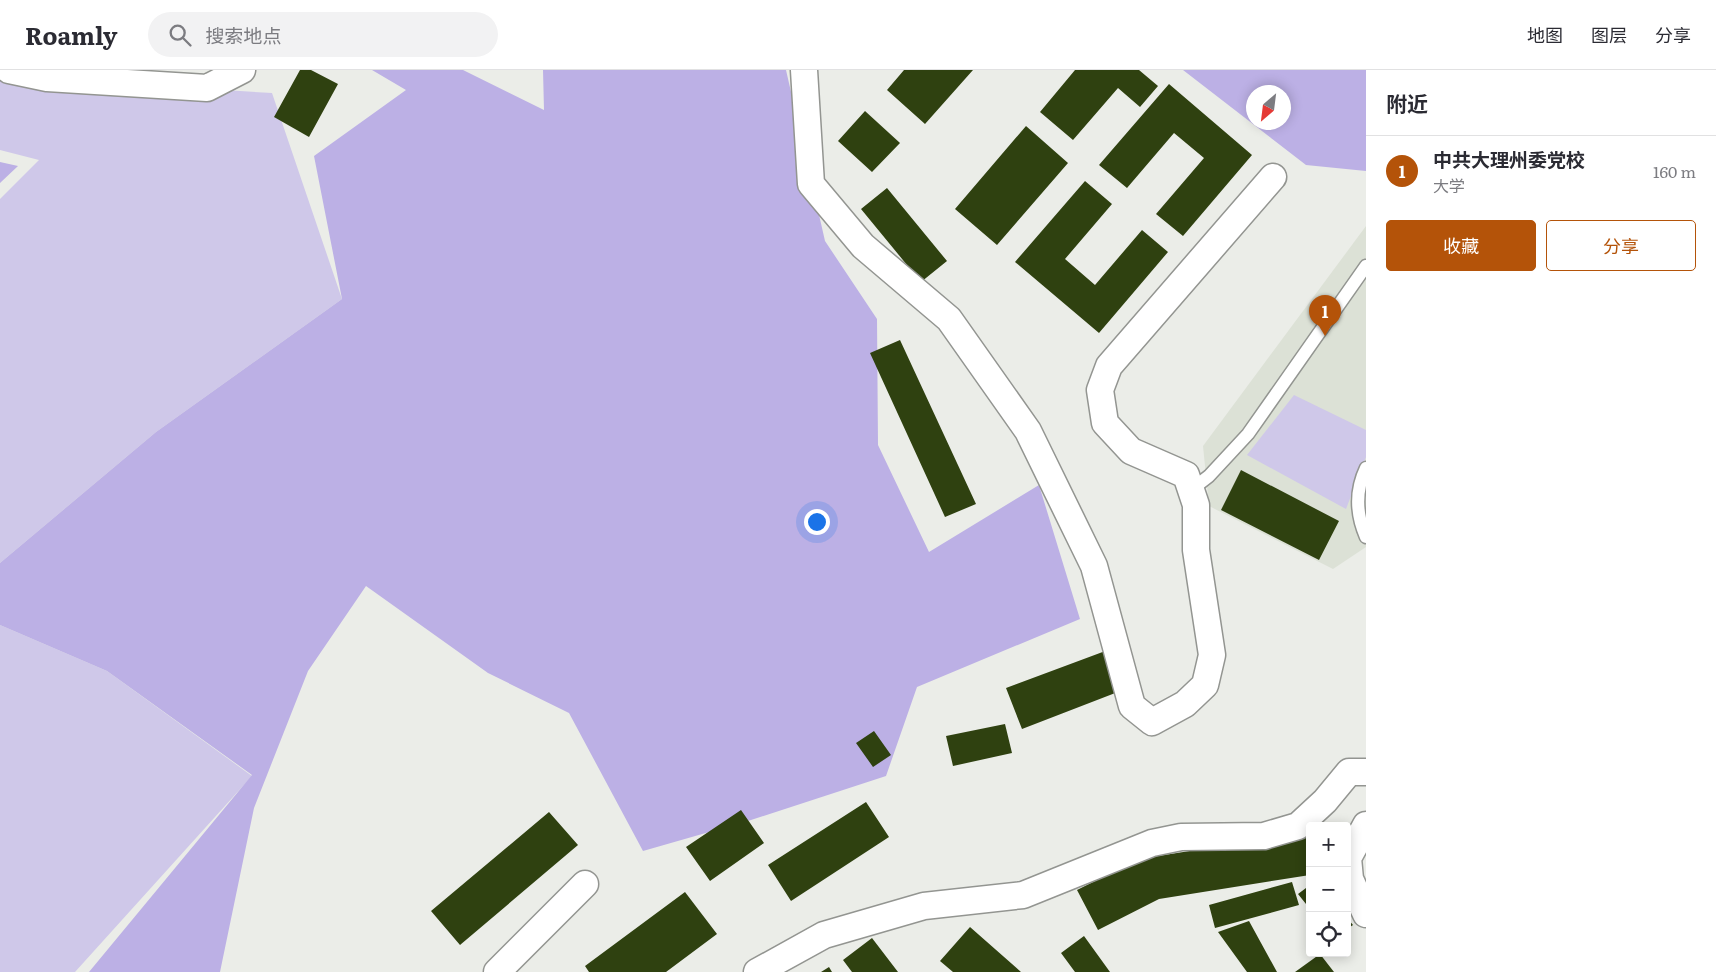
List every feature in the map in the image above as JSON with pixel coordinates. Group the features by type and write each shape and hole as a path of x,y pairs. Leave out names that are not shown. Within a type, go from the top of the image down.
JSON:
{"street":[{"path":"8,70 47,78 207,88 242,70"},
{"path":"804,70 811,184 863,246 949,319 1028,431 1094,566 1132,706 1152,722 1185,704 1205,685 1212,655 1196,550 1196,504 1186,475 1131,451 1105,423 1100,390 1109,366 1273,177"},
{"path":"757,972 824,935 924,906 1023,895 1152,844 1181,837 1264,836 1298,826 1325,801 1349,772 1366,772"},
{"path":"1366,824 1348,858 1350,879 1366,914"},
{"path":"497,972 585,884"}],"lane":[{"path":"1191,490 1209,476 1248,434 1366,266"},
{"path":"1366,468 1359,483 1359,519 1366,537"}],"shaded area":[{"path":"372,70 463,70 544,110 543,70 786,70 825,241 877,319 878,445 929,552 1039,485 1080,619 917,687 886,776 751,820 643,851 569,713 488,673 366,586 308,671 254,808 220,972 89,972 252,775 107,671 0,625 0,563 156,432 342,299 314,156 406,90"},
{"path":"1183,70 1366,70 1366,171 1306,165 1261,130 1291,130 1291,85 1246,85 1246,119"},
{"path":"0,76 272,93 342,299 156,432 0,563 0,199 39,160 0,150"},
{"path":"0,162 18,166 0,183"},
{"path":"1366,226 1366,547 1333,569 1209,506 1203,446"},
{"path":"1294,395 1366,430 1366,457 1346,509 1247,455"},
{"path":"0,625 107,671 252,776 75,972 0,972"}],"building":[{"path":"300,70 311,70 338,84 309,137 274,117"},
{"path":"904,70 973,70 925,124 887,90"},
{"path":"1075,70 1139,70 1158,86 1140,107 1118,88 1073,140 1040,112"},
{"path":"1169,84 1252,155 1183,236 1156,214 1204,158 1174,133 1127,188 1099,165"},
{"path":"865,111 900,143 872,172 838,141"},
{"path":"1026,126 1068,163 997,245 955,209"},
{"path":"1085,181 1112,204 1065,259 1095,285 1142,230 1168,252 1099,333 1015,262"},
{"path":"887,188 947,261 921,282 861,209"},
{"path":"900,340 976,504 945,517 870,353"},
{"path":"1241,470 1339,521 1319,560 1221,510"},
{"path":"1108,650 1123,690 1022,729 1006,688"},
{"path":"1005,724 1012,753 953,766 946,736"},
{"path":"874,731 891,755 873,767 856,743"},
{"path":"866,802 889,837 791,901 768,865"},
{"path":"741,810 764,843 710,881 686,847"},
{"path":"549,812 578,845 460,945 431,911"},
{"path":"1306,833 1306,876 1159,899 1098,930 1077,890 1139,859"},
{"path":"1292,882 1299,905 1215,928 1209,905"},
{"path":"1306,888 1306,904 1298,894"},
{"path":"685,892 717,934 666,972 589,972 585,966"},
{"path":"1249,921 1277,972 1247,972 1218,932"},
{"path":"970,927 1021,972 953,972 940,961"},
{"path":"1084,936 1110,972 1075,972 1061,953"},
{"path":"872,938 898,972 852,972 843,960"},
{"path":"1316,957 1322,957 1334,972 1295,972"},
{"path":"829,967 832,972 821,972"}],"place":[{"name":"中共大理州委党校","path":"1325,336"}]}
